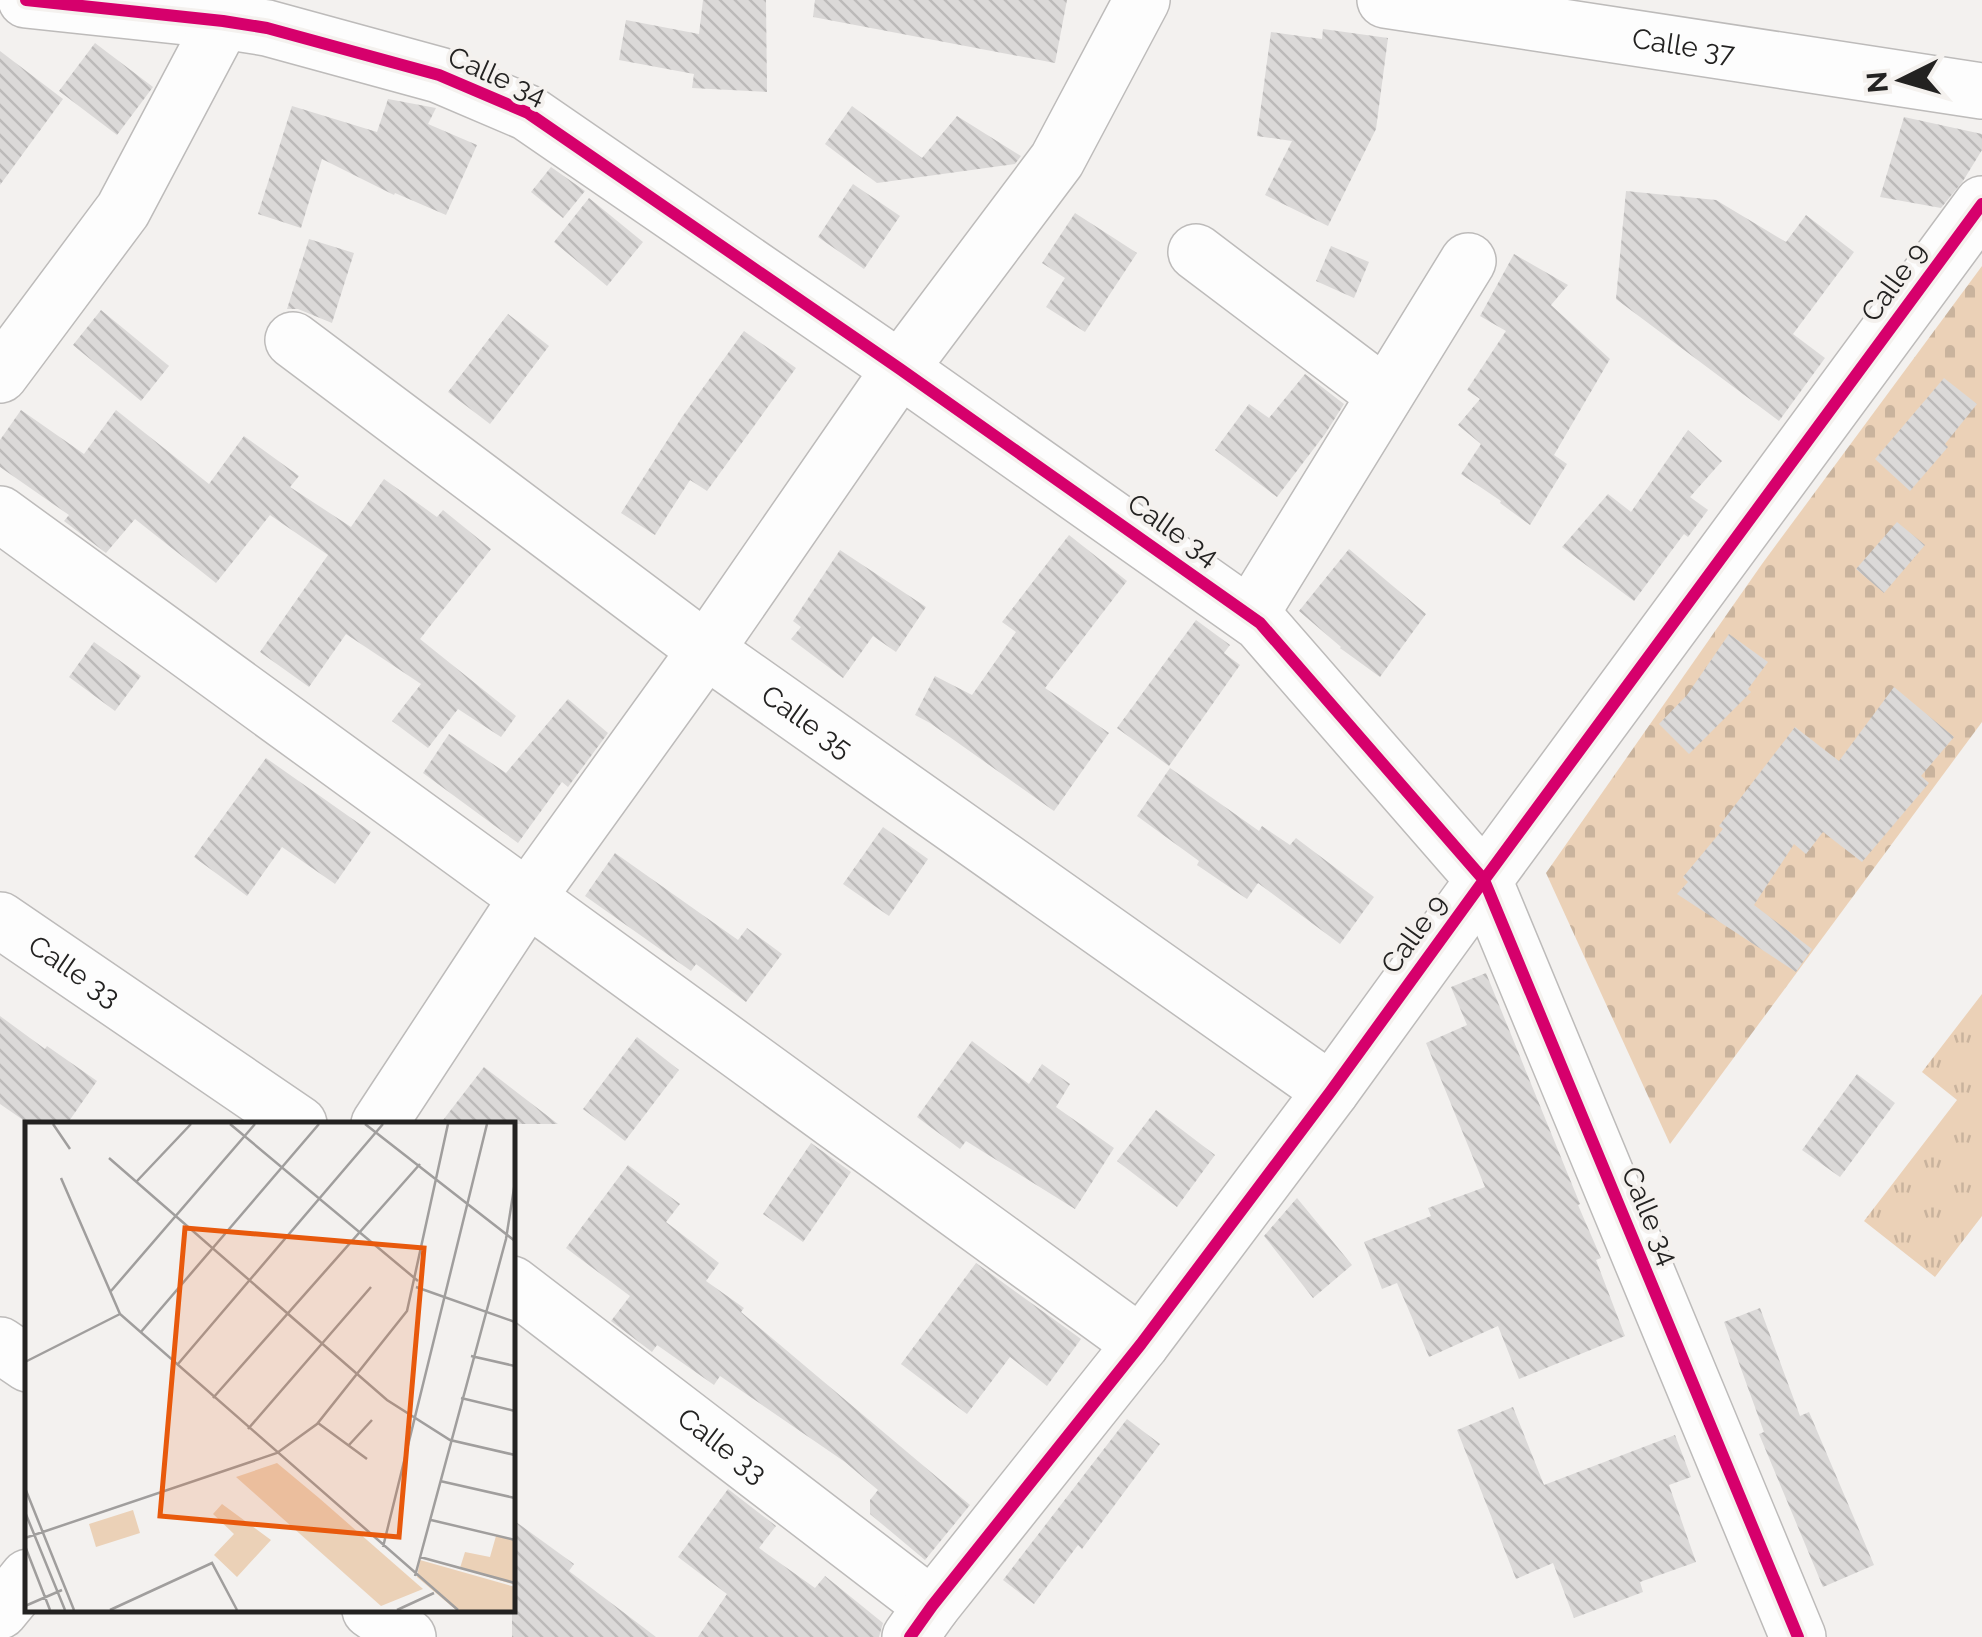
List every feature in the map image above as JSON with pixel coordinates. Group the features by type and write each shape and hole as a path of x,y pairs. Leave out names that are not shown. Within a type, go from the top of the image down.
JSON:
{"street":[{"name":"Calle 34","path":"26,0 256,16 438,75 528,113 1260,623 1484,880 1798,1637"},
{"path":"380,1122 528,896 706,650 900,370 1057,160 1142,0"},
{"name":"Calle 37","path":"1385,0 1982,91"},
{"path":"0,375 122,210 256,16"},
{"name":"Calle 9","path":"921,1621 1140,1344 1331,1091 1982,204"},
{"path":"1196,252 1386,395"},
{"path":"1250,615 1468,262"},
{"name":"Calle 35","path":"293,340 706,650 1331,1091"},
{"path":"0,514 1140,1344"},
{"name":"Calle 33","path":"0,920 296,1122"},
{"name":"Calle 33","path":"515,1286 921,1621"},
{"path":"0,1345 25,1362"},
{"path":"0,1611 25,1582"},
{"path":"373,1612 408,1637"}],"green space":[{"path":"1982,266 1982,722 1670,1144 1546,873 1762,564"},
{"path":"1982,994 1982,1216 1935,1277 1864,1221 1957,1100 1922,1072"}],"building":[{"path":"703,0 766,0 767,92 692,88 694,74 619,60 626,20 699,34"},
{"path":"815,0 1067,0 1055,63 813,17"},
{"path":"1323,29 1388,38 1376,129 1328,226 1265,195 1292,141 1257,136 1271,32 1322,39"},
{"path":"95,43 153,87 117,135 59,91"},
{"path":"0,51 63,99 0,185"},
{"path":"388,99 436,108 428,124 477,145 446,215 394,195 322,159 301,228 258,214 292,106 377,132"},
{"path":"852,106 922,158 957,116 1021,156 1015,164 877,183 825,144"},
{"path":"1904,117 1982,134 1982,150 1941,208 1880,197"},
{"path":"551,167 585,191 563,218 531,192"},
{"path":"853,184 900,216 864,269 818,237"},
{"path":"1626,191 1716,200 1786,242 1806,215 1854,252 1793,334 1825,358 1779,421 1616,299"},
{"path":"589,198 643,242 607,286 554,242"},
{"path":"1075,213 1137,253 1085,332 1046,307 1065,278 1042,263"},
{"path":"309,239 354,253 332,323 298,309 287,309"},
{"path":"1331,246 1369,262 1354,298 1316,281"},
{"path":"1514,254 1568,285 1551,305 1610,359 1554,455 1567,464 1530,525 1461,474 1481,444 1458,425 1480,399 1467,390 1506,331 1480,316"},
{"path":"101,310 169,366 141,401 73,345"},
{"path":"508,314 549,346 490,424 448,392"},
{"path":"744,331 796,368 707,491 690,480 655,535 621,513 682,417"},
{"path":"1305,374 1344,404 1277,497 1215,450 1249,404 1269,418"},
{"path":"1944,378 1977,404 1945,444 1948,447 1910,491 1875,459"},
{"path":"21,410 84,454 116,410 209,484 244,436 299,476 290,487 351,527 384,479 437,517 443,510 491,549 420,639 516,716 501,737 458,709 428,748 392,721 421,684 346,634 309,687 260,652 328,555 270,515 216,583 135,519 106,553 64,521 69,515 0,467 0,440"},
{"path":"1688,430 1722,461 1690,497 1708,510 1688,537 1684,534 1634,601 1562,547 1608,494 1631,512"},
{"path":"1897,522 1925,545 1884,593 1856,569"},
{"path":"1069,535 1127,581 1045,688 1109,733 1054,811 915,715 935,676 972,695 1016,632 1002,622"},
{"path":"1349,549 1426,614 1380,677 1299,611"},
{"path":"840,550 926,607 896,652 873,636 843,678 791,639 801,627 793,621"},
{"path":"1196,620 1230,645 1224,653 1240,665 1169,766 1117,728"},
{"path":"1729,634 1768,662 1748,689 1751,692 1689,754 1659,724 1687,695"},
{"path":"94,642 141,676 115,711 69,677"},
{"path":"1894,687 1954,737 1921,776 1929,783 1862,862 1823,832 1806,854 1794,844 1754,905 1812,949 1796,972 1677,894 1688,882 1683,877 1723,829 1719,826 1795,727 1839,761"},
{"path":"568,699 608,733 568,787 562,782 518,843 423,773 449,734 506,773"},
{"path":"266,758 371,832 335,884 282,847 247,896 194,857"},
{"path":"1170,768 1259,831 1262,826 1290,845 1296,838 1374,897 1340,944 1258,883 1247,899 1137,816"},
{"path":"883,827 928,859 889,916 843,884"},
{"path":"615,853 738,940 747,928 782,954 746,1002 696,964 691,971 585,896"},
{"path":"1486,973 1601,1258 1596,1260 1625,1336 1519,1379 1498,1326 1429,1357 1397,1283 1382,1289 1364,1242 1431,1216 1428,1208 1485,1187 1426,1043 1467,1025 1451,987"},
{"path":"0,1016 97,1081 68,1122 26,1122 0,1104"},
{"path":"637,1037 679,1070 625,1141 583,1109"},
{"path":"972,1041 1029,1084 1042,1064 1070,1084 1056,1107 1114,1148 1075,1209 966,1141 960,1149 917,1117"},
{"path":"484,1067 558,1124 515,1122 442,1122"},
{"path":"1857,1074 1895,1103 1840,1177 1802,1150"},
{"path":"1156,1110 1215,1155 1177,1207 1117,1161"},
{"path":"811,1143 851,1172 803,1242 763,1214"},
{"path":"628,1165 680,1204 666,1222 719,1263 706,1281 744,1308 741,1312 970,1505 925,1560 870,1514 870,1500 878,1490 845,1462 720,1376 714,1385 657,1345 652,1352 611,1321 630,1296 566,1248"},
{"path":"1297,1198 1352,1265 1313,1298 1264,1236"},
{"path":"976,1263 1081,1339 1047,1386 1010,1357 967,1414 901,1364"},
{"path":"1760,1308 1800,1416 1809,1412 1874,1565 1823,1587 1759,1434 1764,1432 1724,1322"},
{"path":"1513,1407 1544,1485 1675,1435 1691,1477 1669,1485 1696,1562 1640,1582 1643,1592 1574,1618 1553,1563 1516,1579 1457,1430"},
{"path":"1127,1419 1160,1444 1082,1549 1078,1545 1034,1604 1003,1580"},
{"path":"728,1489 776,1526 759,1548 815,1588 825,1576 883,1623 879,1637 698,1637 727,1594 678,1557"},
{"path":"515,1521 574,1564 569,1571 656,1637 512,1637"}],"cycle path":[{"path":"26,0 267,28 439,75 528,113 1260,623 1484,880 1798,1637"},
{"path":"910,1637 1141,1344 1331,1091 1982,204"}]}
